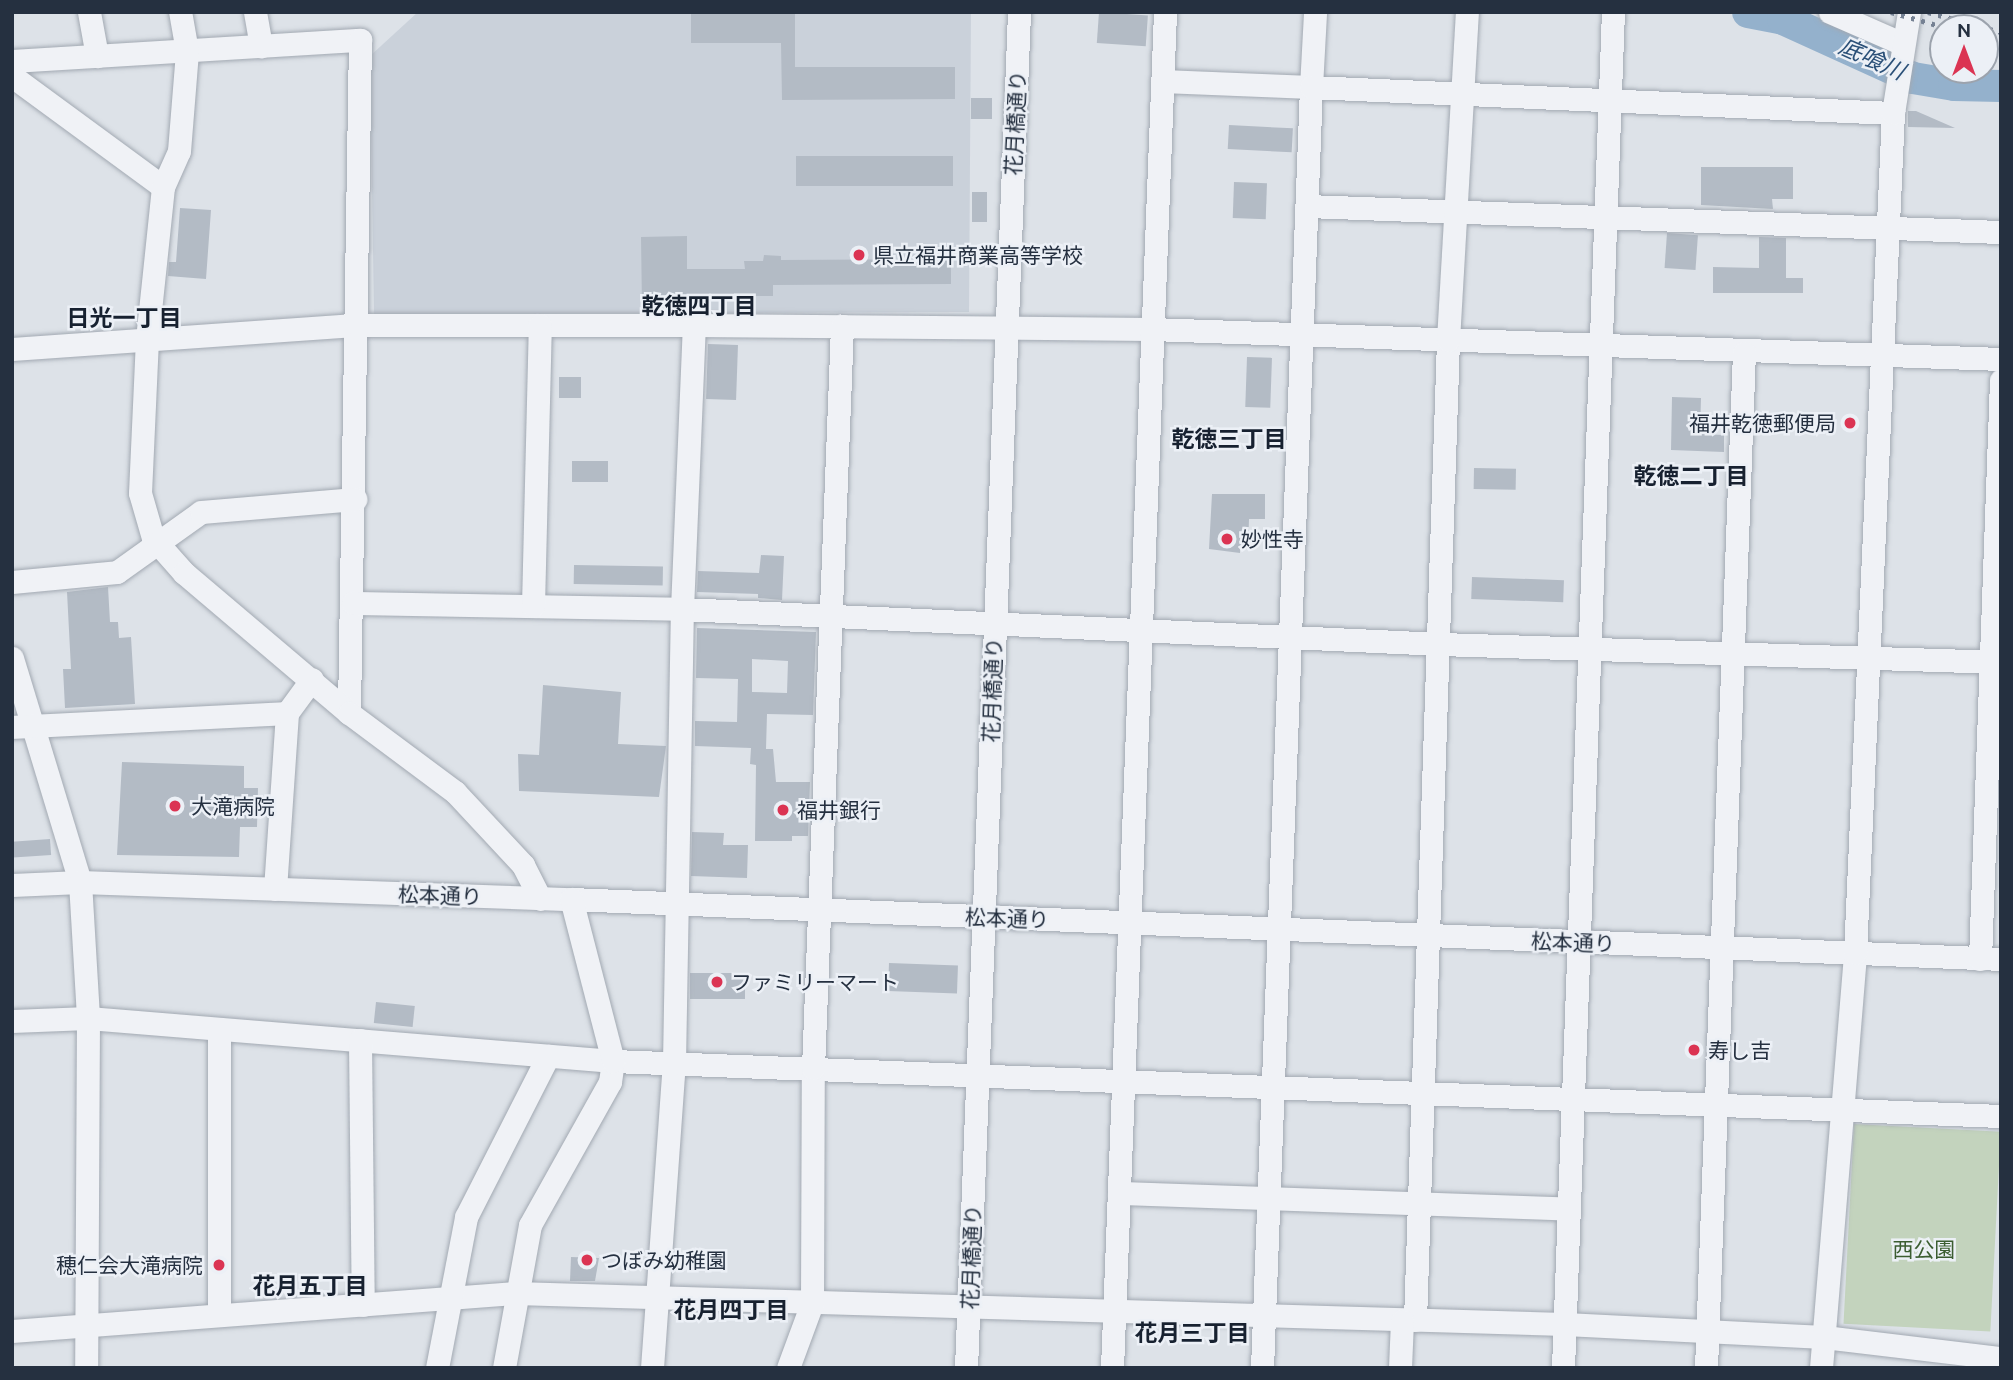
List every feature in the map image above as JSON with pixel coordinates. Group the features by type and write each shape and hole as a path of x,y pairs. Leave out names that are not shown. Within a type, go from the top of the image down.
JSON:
{"street":[{"path":"89,12 97,56"},
{"path":"180,12 187,51 178,151 163,187 147,339 140,493 158,544 184,573 349,713 455,792 523,865 540,898"},
{"path":"255,12 261,46"},
{"name":"花月橋通り","path":"966,1368 1019,12"},
{"path":"1112,1368 1165,12"},
{"path":"1262,1368 1315,12"},
{"path":"1400,1368 1408,1320 1419,1204 1440,644 1448,340 1467,12"},
{"path":"1830,12 1900,46"},
{"path":"1821,1368 1855,953 1894,105 1900,46 1909,12"},
{"path":"1563,1368 1591,646 1609,103 1608,14"},
{"path":"12,61 360,40 358,325 349,713"},
{"path":"12,76 163,187"},
{"path":"1162,81 1609,103 1894,105"},
{"path":"1307,206 2001,232"},
{"path":"12,349 358,325 694,325 1151,329 1744,353 2001,359"},
{"path":"533,606 540,325"},
{"path":"652,1368 674,1063 674,904 682,609 694,325"},
{"path":"788,1368 812,1303 813,1068 842,326"},
{"path":"1706,1368 1736,653 1744,353"},
{"path":"1990,959 2001,380"},
{"path":"12,582 117,572 201,512 355,499"},
{"path":"353,603 682,609 1292,635 1440,644 1591,646 1996,662"},
{"path":"12,658 23,726 80,882 88,1018 86,1368"},
{"path":"275,889 287,713 312,679"},
{"path":"23,726 287,713"},
{"name":"松本通り","path":"12,885 80,882 571,899 819,912 1990,959"},
{"path":"504,1368 515,1293 530,1225 610,1082 613,1061 571,899"},
{"path":"12,1021 88,1018 613,1061 2001,1116"},
{"path":"219,1028 219,1315"},
{"path":"360,1040 363,1305"},
{"path":"437,1368 447,1298 466,1217 548,1056"},
{"path":"1119,1193 1569,1209"},
{"path":"12,1331 515,1293 812,1303 1114,1308 1565,1324 1824,1336 2001,1358"}],"shaded area":[{"path":"418,12 971,12 969,312 374,314 370,56"}],"green space":[{"name":"西公園","path":"1854,1124 2001,1132 1990,1331 1844,1324"}],"building":[{"path":"691,12 795,12 795,67 955,67 955,99 782,100 781,43 691,43"},
{"path":"1099,12 1148,15 1146,46 1097,43"},
{"path":"971,98 992,98 992,119 971,119"},
{"path":"1908,111 1916,111 1955,128 1908,127"},
{"path":"1229,125 1293,128 1292,152 1228,149"},
{"path":"796,156 953,156 953,186 796,186"},
{"path":"1701,167 1793,167 1793,199 1772,199 1773,209 1701,205"},
{"path":"1234,182 1267,183 1266,219 1233,218"},
{"path":"972,192 987,192 987,222 972,222"},
{"path":"180,208 211,210 206,279 168,276 169,262 176,262"},
{"path":"1667,233 1698,235 1695,270 1665,268"},
{"path":"687,236 687,269 745,269 744,261 763,261 764,255 781,256 781,260 951,259 951,284 773,285 773,296 688,296 688,306 642,307 641,237"},
{"path":"1759,237 1786,238 1786,278 1803,278 1803,293 1713,293 1713,267 1759,268"},
{"path":"708,344 738,345 736,400 706,399"},
{"path":"1247,357 1272,358 1270,408 1245,407"},
{"path":"559,377 581,377 581,398 559,398"},
{"path":"1672,397 1701,398 1700,434 1724,435 1724,452 1671,450"},
{"path":"572,461 608,461 608,482 572,482"},
{"path":"1474,468 1516,469 1516,490 1474,489"},
{"path":"1212,494 1265,494 1265,519 1249,519 1248,549 1240,549 1240,553 1209,549"},
{"path":"761,555 784,556 782,600 758,598 758,594 697,592 698,571 759,573"},
{"path":"574,565 663,567 663,586 574,584"},
{"path":"1472,577 1564,580 1563,602 1471,599"},
{"path":"108,587 110,622 118,622 119,638 131,637 135,704 65,708 63,669 71,669 67,592"},
{"path":"697,628 816,632 813,715 767,714 766,749 773,749 776,782 810,782 808,836 792,836 792,841 755,841 756,765 750,764 751,748 695,746 695,721 737,722 738,679 696,678","holes":["752,659 788,661 787,693 752,692"]},
{"path":"543,685 621,692 618,744 666,746 659,797 519,791 518,754 539,755"},
{"path":"122,762 244,766 244,788 258,788 257,827 240,827 239,857 117,855"},
{"path":"692,832 724,833 723,845 748,845 747,878 691,876"},
{"path":"50,839 51,855 13,858 12,842"},
{"path":"889,963 958,965 957,993 888,991"},
{"path":"690,973 745,973 745,999 690,999"},
{"path":"376,1002 415,1006 413,1027 374,1023"},
{"path":"571,1257 599,1258 595,1281 570,1281"}],"waterway":[{"name":"底喰川","path":"1748,12 1783,19 1913,78 1954,85 2001,86"}],"railway":[{"path":"1891,12 1929,23"},
{"path":"1928,12 2001,32"}],"place":[{"name":"県立福井商業高等学校","path":"859,255"},
{"name":"福井乾徳郵便局","path":"1850,423"},
{"name":"妙性寺","path":"1227,539"},
{"name":"大滝病院","path":"175,806"},
{"name":"福井銀行","path":"783,810"},
{"name":"ファミリーマート","path":"717,982"},
{"name":"寿し吉","path":"1694,1050"},
{"name":"つぼみ幼稚園","path":"587,1260"},
{"name":"穂仁会大滝病院","path":"219,1265"}],"district":[{"name":"乾徳四丁目","path":"699,306"},
{"name":"日光一丁目","path":"124,318"},
{"name":"乾徳三丁目","path":"1229,439"},
{"name":"乾徳二丁目","path":"1691,476"},
{"name":"花月五丁目","path":"310,1286"},
{"name":"花月四丁目","path":"731,1310"},
{"name":"花月三丁目","path":"1192,1333"}]}
